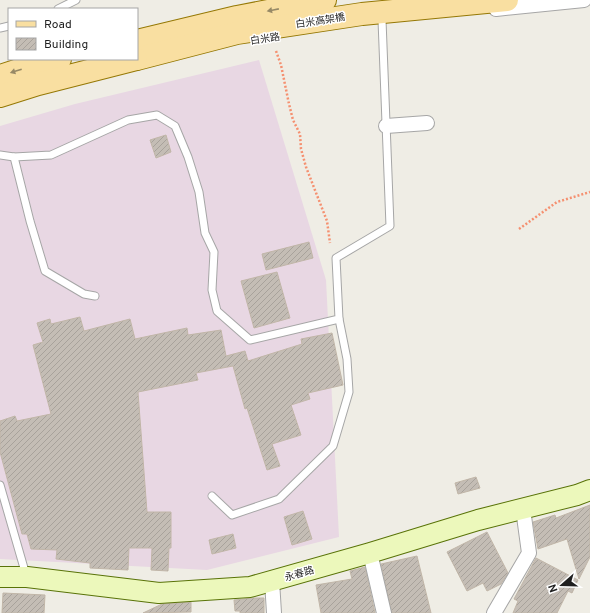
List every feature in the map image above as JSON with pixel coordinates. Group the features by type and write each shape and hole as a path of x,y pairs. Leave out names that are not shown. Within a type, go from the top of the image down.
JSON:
{"main road":[{"name":"白米高架橋","path":"138,41 237,17 325,0"},
{"name":"白米高架橋","path":"138,58 237,33 362,14 507,0"},
{"path":"0,76 56,60"},
{"name":"白米高架橋","path":"0,96 132,60"}],"street":[{"name":"白米路","path":"0,104 40,92 240,42 382,20 584,0"},
{"path":"386,126 427,123"},
{"name":"永春路","path":"0,577 27,577 159,593 250,587 370,553 478,520 577,495 590,490"},
{"path":"494,613 529,554 523,509"},
{"path":"370,553 384,613"},
{"path":"272,581 274,613"}],"lane":[{"path":"60,8 76,0"},
{"path":"212,496 232,515 279,499 333,446 349,392 347,359 339,319 336,258 390,226 382,20"},
{"path":"0,155 14,157 51,155 128,120 157,115 175,126 188,157 197,185 205,233 214,252 212,290 217,311 250,340 339,319"},
{"path":"14,157 30,221 45,271 84,294 95,296"},
{"path":"0,485 27,577"}],"path":[{"path":"276,51 281,65 290,109 300,134 301,149 306,167 327,221 330,243"},
{"path":"519,229 557,202 590,192"}],"shaded area":[{"path":"259,60 326,280 339,537 207,570 0,559 0,126 75,104"}],"building":[{"path":"166,135 171,152 156,158 150,140"},
{"path":"309,242 313,258 266,270 262,254"},
{"path":"277,272 290,318 254,328 241,281"},
{"path":"80,317 84,331 130,319 135,339 187,328 188,335 221,330 226,356 245,351 248,361 302,344 301,339 332,333 343,385 308,393 310,399 291,405 301,435 272,444 280,466 267,470 247,408 245,409 233,366 196,373 198,380 138,392 147,512 171,512 171,548 169,548 168,571 151,570 152,548 129,548 128,570 90,568 90,563 56,559 57,550 31,549 27,534 22,534 0,452 0,421 15,416 17,421 51,414 33,345 43,342 37,323 50,319 51,324"},
{"path":"476,477 480,488 458,494 455,483"},
{"path":"590,505 590,557 579,579 567,539 538,549 533,522 555,515 556,518"},
{"path":"303,511 312,539 292,545 284,517"},
{"path":"487,532 508,573 501,584 487,591 483,583 467,591 447,552"},
{"path":"233,534 236,548 212,554 209,540"},
{"path":"417,556 431,613 392,613 381,564"},
{"path":"536,558 578,580 572,593 568,591 557,613 513,613 518,601 514,599"},
{"path":"365,567 375,613 321,613 316,585 352,579 350,571"},
{"path":"3,593 45,595 44,613 2,613"},
{"path":"264,598 264,613 240,613 240,611 235,611 234,600"},
{"path":"191,602 191,612 143,613 162,604"}]}
